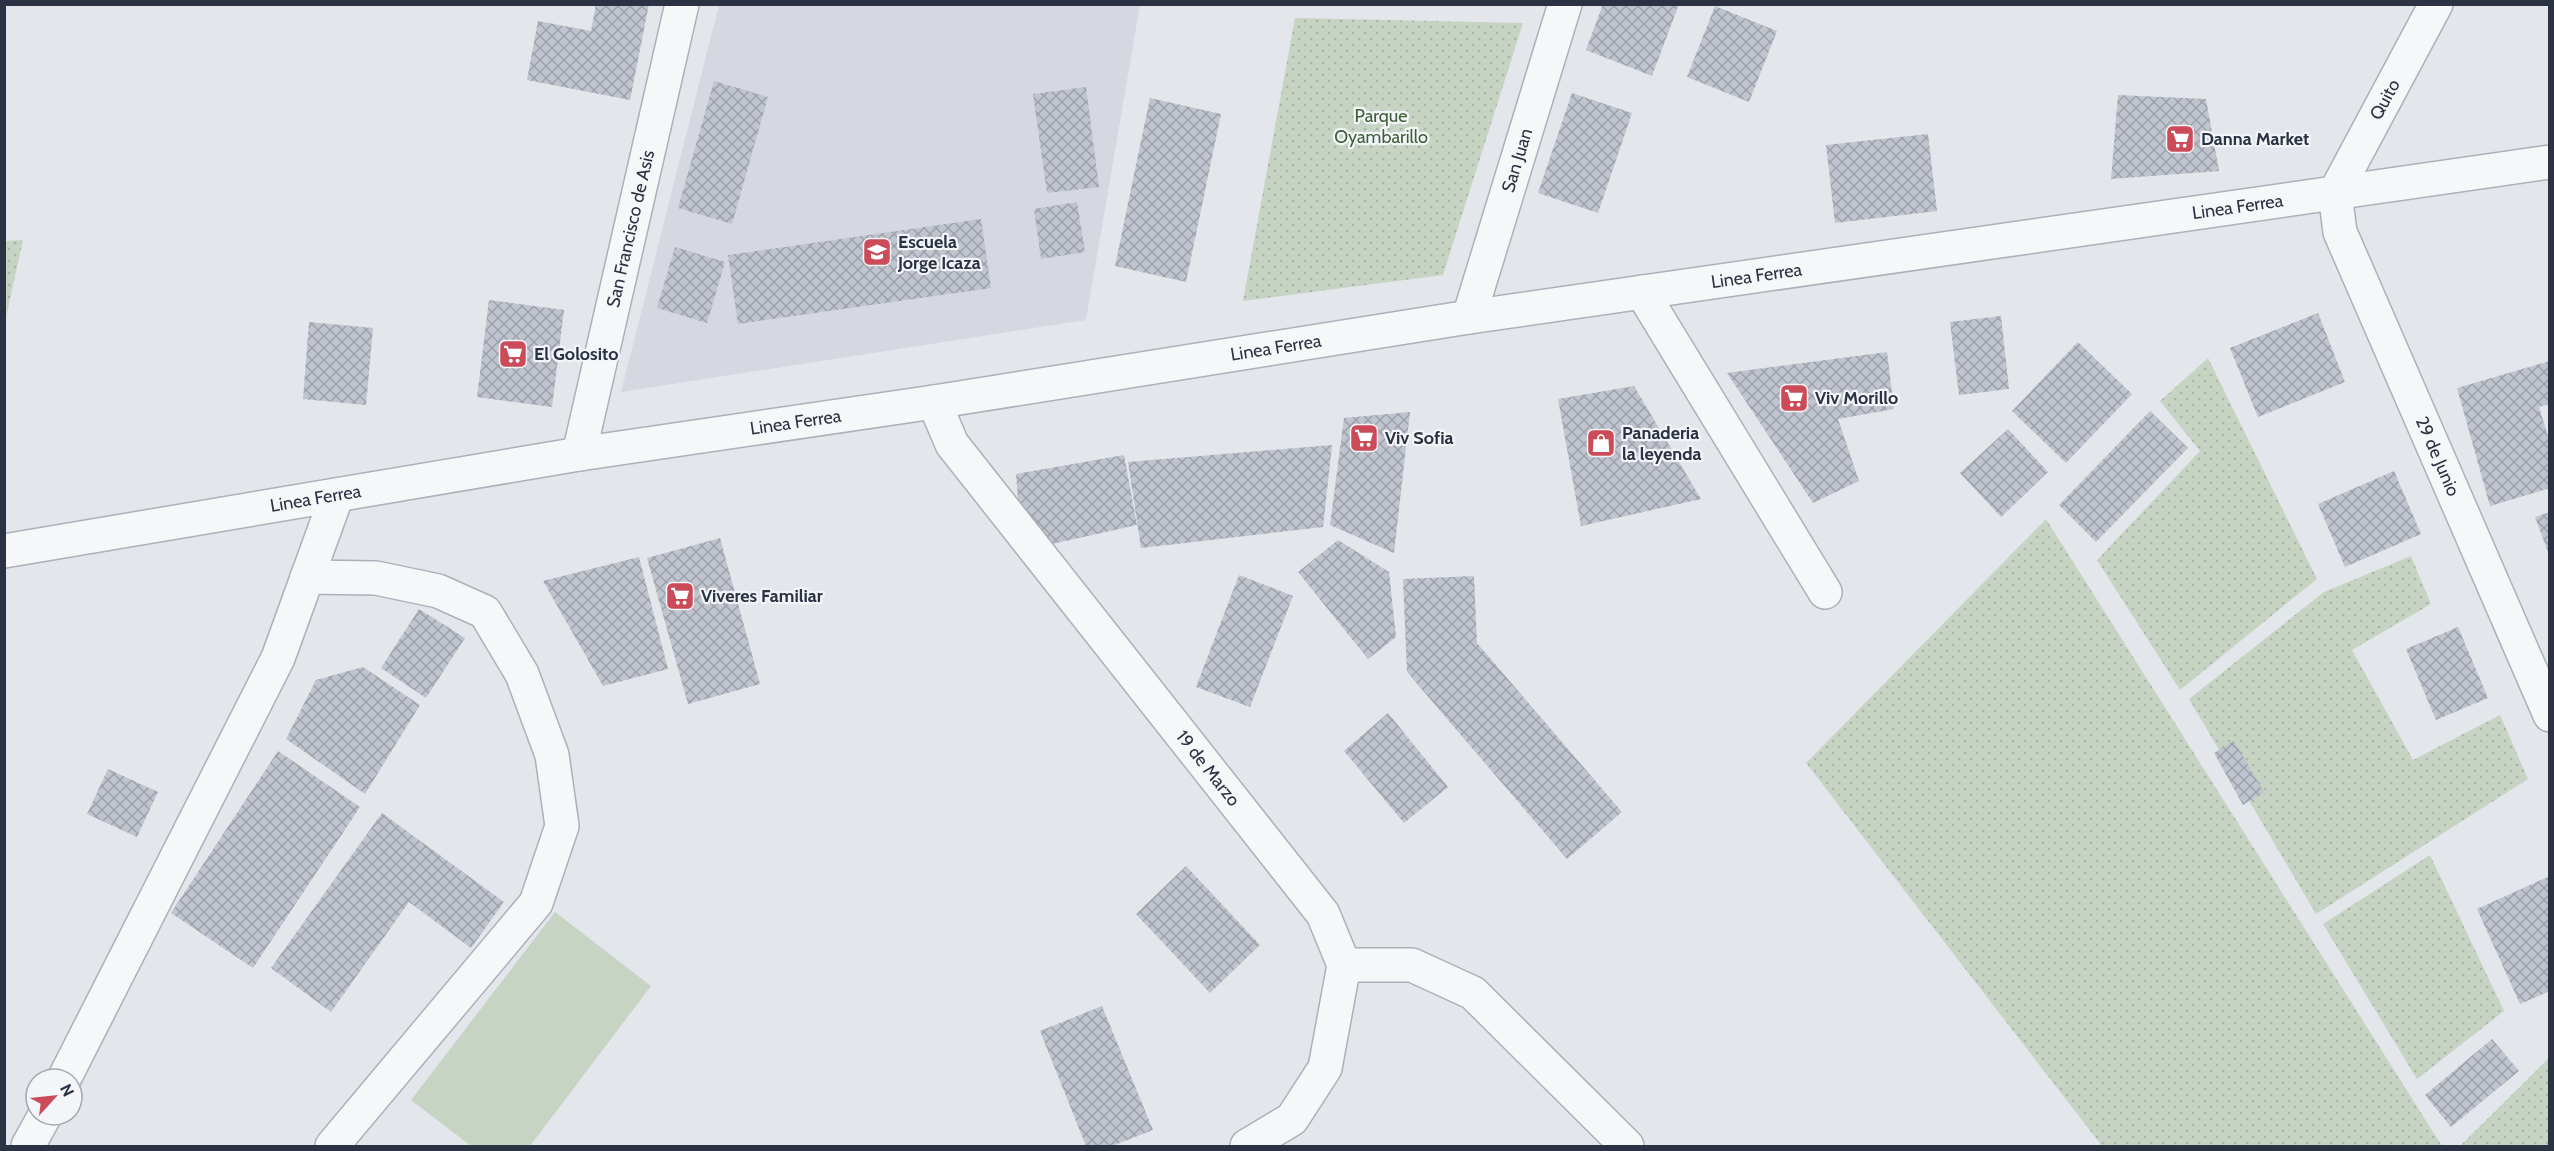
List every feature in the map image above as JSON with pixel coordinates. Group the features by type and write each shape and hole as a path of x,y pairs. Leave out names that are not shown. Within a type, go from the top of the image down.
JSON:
{"street":[{"name":"San Francisco de Asis","path":"579,454 682,4"},
{"name":"San Juan","path":"1469,317 1565,4"},
{"name":"Quito","path":"2335,193 2436,4"},
{"name":"Linea Ferrea","path":"4,552 579,454 934,402 1469,317 2550,162"},
{"name":"29 de Junio","path":"2335,193 2340,232 2550,715"},
{"path":"1642,292 1825,592"},
{"name":"19 de Marzo","path":"934,402 951,444 1323,914 1344,965"},
{"path":"70,1067 279,658 337,495"},
{"path":"307,577 376,578 438,591 485,612 522,674 552,755 562,826 536,903 332,1146"},
{"path":"1247,1146 1292,1119 1325,1068 1344,965 1412,965 1473,993 1627,1146"},
{"path":"28,1146 38,1127"}],"shaded area":[{"name":"Escuela Jorge Icaza","path":"719,5 1140,5 1086,320 621,392"}],"green space":[{"name":"Parque Oyambarillo","path":"1295,18 1523,23 1443,275 1243,301"},
{"path":"23,240 5,322 5,241"},
{"path":"2208,358 2317,579 2180,690 2097,560 2200,451 2160,401"},
{"path":"2046,519 2442,1146 2102,1146 1806,763"},
{"path":"2411,556 2431,604 2352,650 2413,760 2500,715 2528,779 2316,914 2189,699 2324,592"},
{"path":"2430,855 2504,1011 2417,1079 2323,924"},
{"path":"555,912 651,986 530,1146 471,1146 411,1100"},
{"path":"2549,1058 2549,1146 2460,1146"}],"building":[{"path":"596,4 649,4 630,100 527,80 538,21 591,31"},
{"path":"1603,4 1679,4 1652,76 1586,50"},
{"path":"1715,6 1777,31 1749,102 1687,77"},
{"path":"714,81 768,97 732,224 678,208"},
{"path":"1086,87 1099,187 1047,193 1033,94"},
{"path":"1572,93 1632,113 1598,213 1538,193"},
{"path":"2118,95 2206,99 2219,171 2111,179"},
{"path":"1150,98 1221,114 1186,282 1115,266"},
{"path":"1928,134 1937,211 1835,223 1826,145"},
{"path":"1077,202 1085,252 1041,259 1034,209"},
{"path":"981,219 991,288 738,324 728,255"},
{"path":"675,247 725,262 707,323 657,308"},
{"path":"489,300 564,310 552,407 477,397"},
{"path":"2318,313 2345,382 2258,417 2230,348"},
{"path":"2001,316 2009,389 1959,395 1950,322"},
{"path":"309,322 373,328 366,405 303,399"},
{"path":"2078,342 2132,394 2066,463 2012,411"},
{"path":"1887,352 1894,409 1838,419 1859,481 1813,503 1727,373"},
{"path":"2550,361 2550,404 2539,407 2550,443 2550,488 2490,506 2457,388"},
{"path":"1634,386 1701,499 1581,526 1558,399"},
{"path":"2150,411 2188,448 2096,542 2059,505"},
{"path":"1410,412 1394,553 1330,525 1344,418"},
{"path":"2008,429 2048,472 2001,517 1960,473"},
{"path":"1332,445 1323,527 1141,548 1128,462"},
{"path":"1124,455 1137,525 1052,544 1019,512 1016,474"},
{"path":"2394,471 2421,534 2345,567 2318,504"},
{"path":"2550,512 2550,555 2549,555 2535,517"},
{"path":"720,538 760,684 688,704 647,558"},
{"path":"1338,540 1389,572 1396,637 1368,659 1298,572"},
{"path":"639,557 668,669 603,686 543,581"},
{"path":"1239,575 1293,596 1250,707 1196,687"},
{"path":"1474,576 1477,643 1622,812 1567,859 1407,672 1403,579"},
{"path":"419,609 465,638 426,698 381,668"},
{"path":"2458,627 2488,698 2436,720 2406,649"},
{"path":"363,667 420,705 365,794 286,739 316,680"},
{"path":"1388,713 1448,787 1404,823 1344,751"},
{"path":"2234,741 2264,792 2243,805 2214,753"},
{"path":"278,751 360,807 253,968 171,913"},
{"path":"108,769 158,792 137,837 87,814"},
{"path":"382,813 504,902 471,948 409,902 331,1012 271,968"},
{"path":"1186,866 1260,945 1210,993 1136,914"},
{"path":"2550,876 2550,991 2520,1004 2477,909"},
{"path":"1102,1006 1153,1130 1112,1146 1086,1146 1040,1031"},
{"path":"2492,1039 2519,1071 2451,1127 2425,1095"}],"place":[{"name":"Danna Market","path":"2180,139"},
{"name":"Escuela Jorge Icaza","path":"877,252"},
{"name":"El Golosito","path":"513,354"},
{"name":"Viv Morillo","path":"1794,398"},
{"name":"Viv Sofia","path":"1364,438"},
{"name":"Panaderia la leyenda","path":"1601,443"},
{"name":"Viveres Familiar","path":"680,596"}]}
